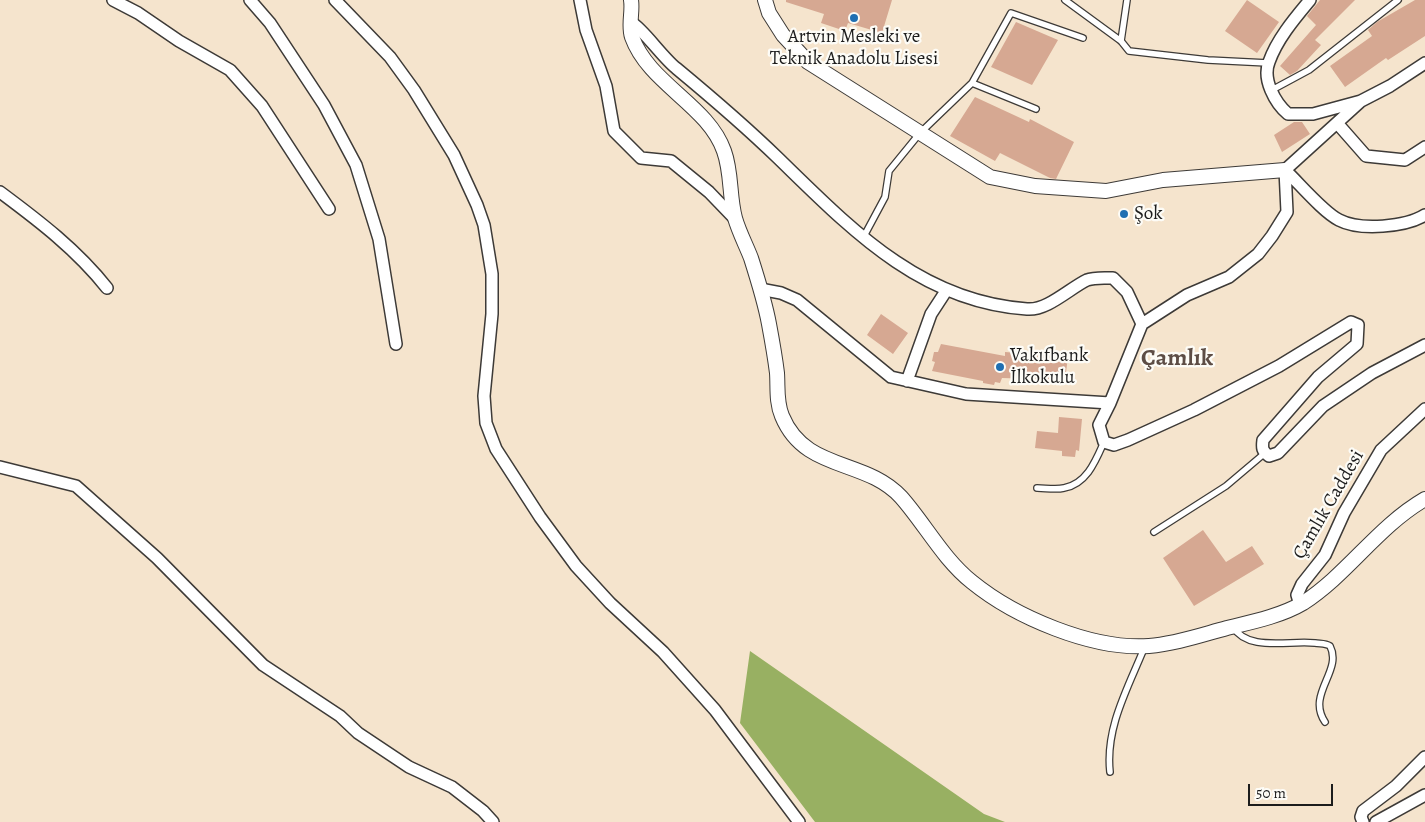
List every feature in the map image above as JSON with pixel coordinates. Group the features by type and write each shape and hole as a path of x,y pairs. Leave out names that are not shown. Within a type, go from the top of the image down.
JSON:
{"street":[{"path":"113,0 138,13 179,41 230,70 262,106 329,209"},
{"path":"250,0 270,23 319,97 336,124 356,165 379,239 396,344"},
{"path":"335,0 390,57 414,90 454,155 477,205 484,226 492,274 492,314 484,402 486,423 496,449 540,517 576,566 610,603 663,652 715,710 799,822"},
{"path":"580,0 586,30 606,86 614,130 641,158 672,161 708,192 735,219"},
{"path":"631,0 633,38 641,53 668,86 714,131 720,140 728,166 735,219 760,288 769,324 777,372 778,401 782,416 802,446 822,457 866,473 898,493 951,561 970,581 1017,612 1056,628 1097,641 1125,646 1162,644 1233,627 1300,605 1319,591 1380,532 1425,499"},
{"path":"765,0 769,13 783,35 808,62 990,176 1035,186 1106,190 1163,180 1285,170 1361,101"},
{"path":"1310,0 1292,23 1268,63 1270,90 1278,105 1288,114 1314,114 1361,101 1390,86 1425,63"},
{"path":"632,23 640,28 669,63 727,110 833,213 882,254 946,291 984,304 1029,310 1061,297 1088,279 1113,278 1127,292 1142,324"},
{"path":"1337,123 1366,156 1405,160 1425,147"},
{"path":"1285,170 1339,220 1373,227 1416,221 1425,215"},
{"path":"1285,170 1287,212 1258,254 1229,277 1188,295 1142,324 1110,403 1099,425 1104,442 1114,445 1194,410 1278,366 1351,322 1358,324 1357,344 1318,377 1263,440 1262,449 1269,456 1278,453 1323,406 1372,373 1425,345"},
{"path":"0,192 72,248 107,288"},
{"path":"760,288 781,293 797,300 891,377 966,394 1110,403"},
{"path":"907,381 931,314 946,291"},
{"name":"Çamlık Caddesi","path":"1300,605 1297,595 1302,584 1325,555 1362,481 1381,450 1425,409"},
{"path":"0,468 76,486 157,558 263,665 340,716 358,733 409,767 452,787 483,811 493,822"},
{"path":"1363,822 1361,817 1363,811 1396,786 1425,757"},
{"path":"1376,822 1425,795"}],"lane":[{"path":"1065,0 1121,41 1129,51 1208,60 1268,63"},
{"path":"1121,41 1127,0"},
{"path":"1270,90 1309,70 1398,0"},
{"path":"863,238 885,197 889,171 920,133 972,83 1011,13 1083,38"},
{"path":"972,83 1036,109"},
{"path":"1036,488 1064,488 1076,483 1091,470 1104,442"},
{"path":"1154,532 1226,486 1265,453"},
{"path":"1233,627 1248,642 1295,641 1328,644 1330,646 1332,653 1330,672 1318,704 1320,714 1325,722"},
{"path":"1110,772 1109,750 1112,731 1145,646"}],"green space":[{"path":"750,651 984,814 1005,822 815,822 740,723"}],"building":[{"name":"Artvin Mesleki ve Teknik Anadolu Lisesi","path":"786,0 892,0 882,33 848,23 845,31 821,23 824,14 786,2"},
{"path":"1247,0 1279,22 1257,53 1225,31"},
{"path":"1320,0 1355,0 1315,40 1321,45 1297,71 1290,75 1280,66 1316,25 1307,16"},
{"path":"1415,0 1425,0 1425,36 1388,60 1386,58 1345,87 1330,66 1372,36 1368,30 1377,22"},
{"path":"1016,22 1058,40 1032,85 991,67"},
{"path":"975,97 1029,122 1030,119 1074,142 1056,179 1050,178 1000,153 995,161 950,136"},
{"path":"1294,122 1302,122 1310,134 1282,152 1274,135"},
{"path":"881,314 908,333 893,354 867,335"},
{"name":"Vakıfbank İlkokulu","path":"941,344 1005,356 1005,352 1068,357 1065,380 1002,378 1000,383 995,382 994,385 932,371 935,362 932,361 934,352 938,352"},
{"path":"1059,417 1082,419 1079,451 1076,450 1075,457 1062,456 1062,451 1035,448 1037,431 1058,433"},
{"path":"1203,530 1226,562 1252,546 1264,564 1194,606 1163,558"}],"place":[{"name":"Artvin Mesleki ve Teknik Anadolu Lisesi","path":"854,18"},
{"name":"Şok","path":"1124,214"},
{"name":"Vakıfbank İlkokulu","path":"1000,367"}],"district":[{"name":"Çamlık","path":"1177,359"}]}
